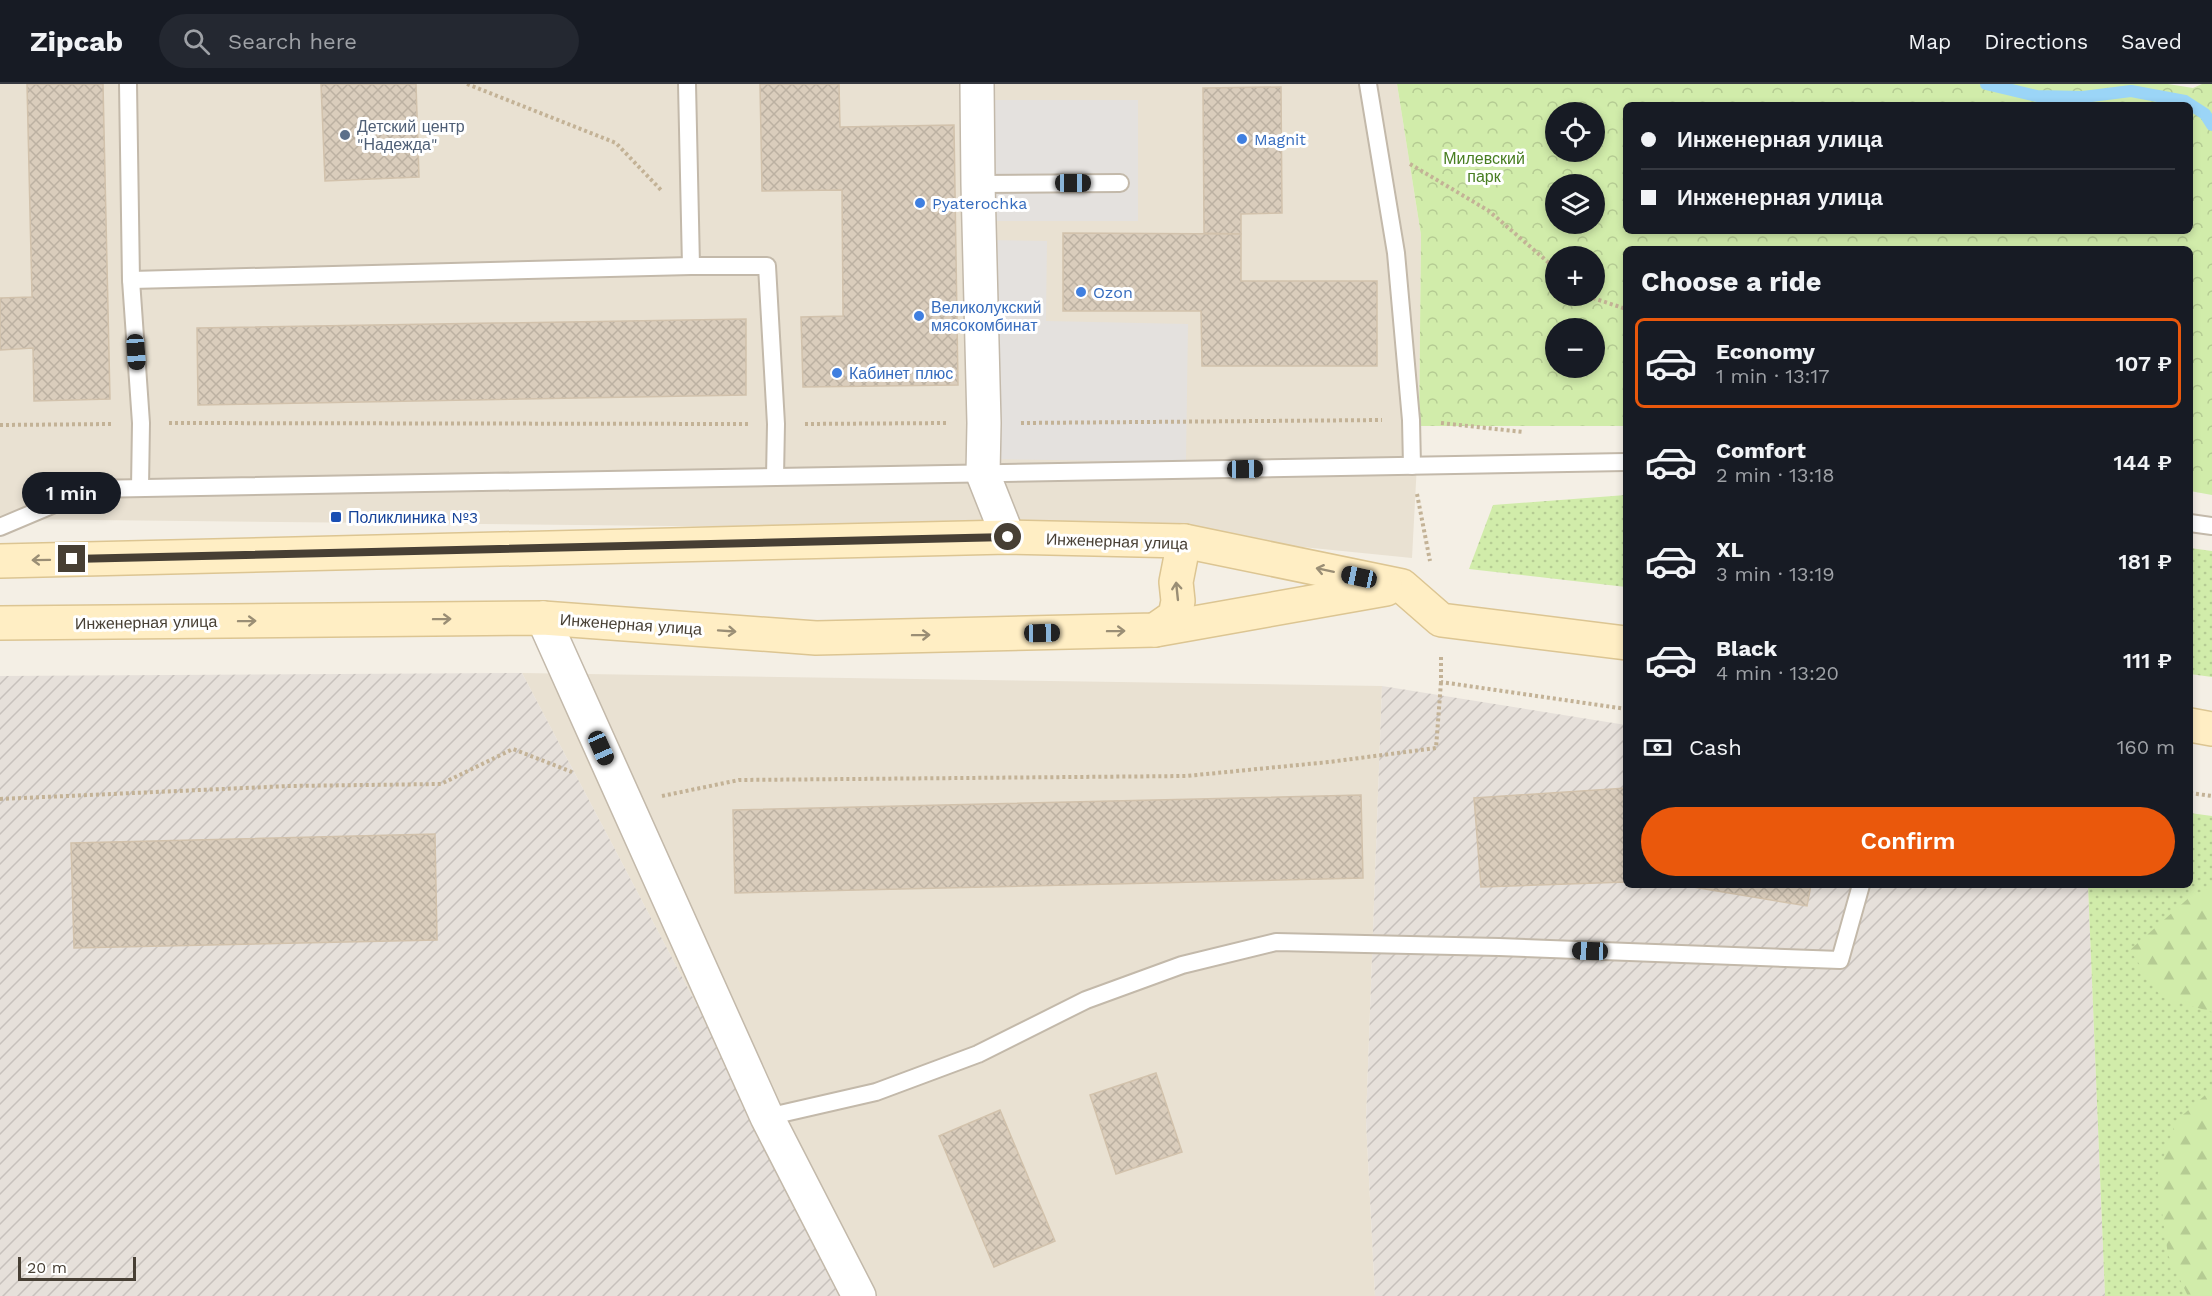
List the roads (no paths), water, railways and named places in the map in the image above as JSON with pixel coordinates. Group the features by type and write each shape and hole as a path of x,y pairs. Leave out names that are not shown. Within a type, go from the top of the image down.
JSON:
{"main road":[{"name":"Инженерная улица","path":"0,561 1008,537 1184,541 1402,586 1441,620 1623,643"},
{"path":"1155,630 1175,616 1178,601 1176,582 1184,541"},
{"name":"Инженерная улица","path":"0,623 543,618 816,638 1155,630 1402,586"},
{"path":"2193,726 2212,729"}],"street":[{"path":"978,84 983,474 1008,537"},
{"path":"543,618 767,1117 859,1296"}],"lane":[{"path":"128,84 131,280 141,423 140,488"},
{"path":"687,84 691,266"},
{"path":"1368,84 1396,252 1411,420 1412,466"},
{"path":"978,184 1120,183"},
{"path":"131,280 768,266 776,424 775,477"},
{"path":"0,527 90,489 1623,462"},
{"path":"2193,523 2212,526"},
{"path":"767,1117 876,1092 978,1054 1086,1000 1182,965 1276,942 1499,947 1840,960 1860,888"}],"waterway":[{"path":"1986,84 2037,96 2083,97 2131,91 2187,102"},
{"path":"2193,106 2205,114 2212,125"}],"place":[{"name":"Детский центр \"Надежда\"","path":"345,135"},
{"name":"Magnit","path":"1242,139"},
{"name":"Pyaterochka","path":"920,203"},
{"name":"Ozon","path":"1081,292"},
{"name":"Великолукский мясокомбинат","path":"919,316"},
{"name":"Кабинет плюс","path":"837,373"},
{"name":"Поликлиника №3","path":"336,517"}],"park label":[{"name":"Милевский парк","path":"1484,167"}]}
